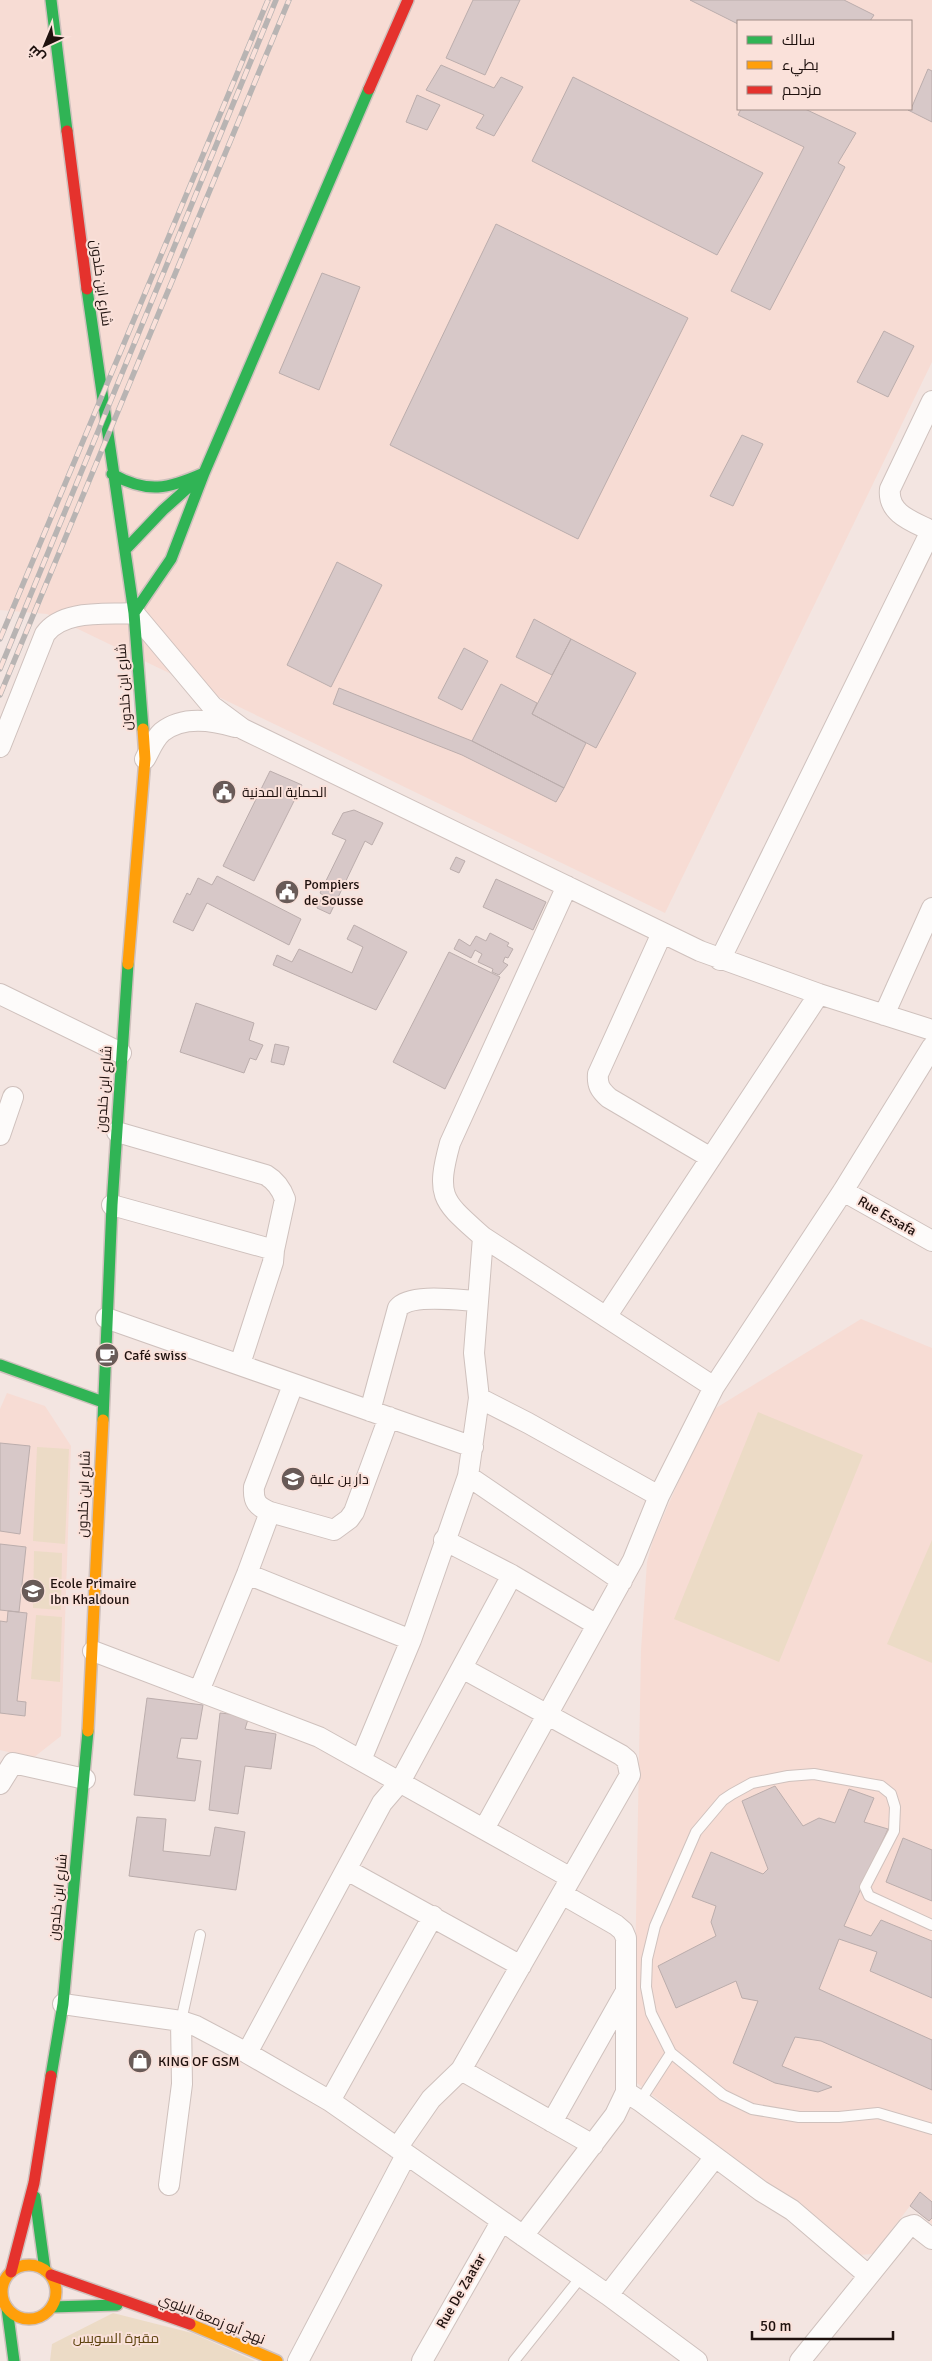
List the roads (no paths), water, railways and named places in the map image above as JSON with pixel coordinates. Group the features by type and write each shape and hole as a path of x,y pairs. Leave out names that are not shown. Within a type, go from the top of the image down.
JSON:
{"main road":[{"name":"شارع ابن خلدون","path":"5,2277 34,2183 63,2004 85,1778 93,1651 106,1318 116,1132 145,759 134,613 112,474 79,231 51,0"},
{"path":"134,613 175,551 204,473 408,0"},
{"path":"112,474 127,484 144,489 161,489 178,485 204,473"},
{"path":"125,550 163,510 204,473"},
{"path":"0,1364 103,1402"},
{"name":"شارع ابن خلدون","path":"34,2183 48,2272"},
{"path":"4,2304 21,2318 36,2322 52,2306 56,2290 48,2272 31,2265 24,2265 5,2277 2,2287 4,2304 14,2361"},
{"name":"نهج أبو زمعة البلوي","path":"48,2272 209,2331 277,2361"},
{"name":"نهج أبو زمعة البلوي","path":"52,2306 136,2305"}],"street":[{"path":"720,960 932,531 901,515 893,508 889,498 890,489 932,400"},
{"path":"0,746 45,634 49,628 72,617 134,613 212,706 243,729"},
{"path":"145,759 162,732 181,724 211,720 243,729 720,960 818,994 932,1030"},
{"path":"567,886 450,1143 442,1172 442,1182 447,1201 453,1210 483,1237 714,1387"},
{"path":"884,1014 932,908"},
{"path":"662,933 598,1074 597,1082 609,1098 711,1158"},
{"path":"0,994 121,1053"},
{"path":"606,1317 818,994"},
{"path":"484,1829 633,1560 658,1496 714,1387 843,1191 932,1047"},
{"path":"0,1135 13,1097"},
{"path":"116,1132 266,1175 282,1191 285,1199 273,1262 240,1364"},
{"name":"Rue Essafa","path":"843,1191 932,1241"},
{"path":"112,1205 274,1250"},
{"path":"361,1760 411,1640 444,1540 468,1476 479,1398 474,1353 483,1237"},
{"path":"293,1385 254,1487 253,1498 257,1506 270,1512 334,1530 350,1519 354,1512 380,1414 398,1308 401,1304 412,1299 478,1301"},
{"path":"106,1318 473,1447"},
{"path":"479,1398 528,1423 658,1496"},
{"path":"468,1476 622,1581"},
{"path":"199,1691 270,1512"},
{"path":"444,1540 512,1576 597,1625"},
{"path":"247,1574 411,1640"},
{"path":"246,2053 382,1803 400,1782 512,1576"},
{"path":"93,1651 319,1737 484,1829 567,1886 623,1930 626,1938 626,1991 633,2096 615,2115 523,2236"},
{"path":"298,2361 430,2099 461,2070 630,1775 627,1760 621,1755 462,1668"},
{"path":"0,1784 6,1761 85,1778"},
{"path":"347,1870 521,1966"},
{"path":"330,2101 433,1916"},
{"path":"552,2122 626,1991"},
{"path":"63,2004 182,2022 196,2026 246,2053 330,2101 608,2295 697,2361"},
{"path":"169,2185 182,2084 182,2022"},
{"path":"461,2070 593,2145"},
{"path":"633,2096 761,2191 799,2215 868,2275"},
{"path":"608,2295 716,2157"},
{"name":"Rue De Zaatar","path":"422,2361 502,2222"},
{"path":"800,2361 868,2275 911,2225 932,2239"}],"lane":[{"path":"932,1925 869,1896 865,1887 894,1831 895,1807 891,1794 881,1786 814,1774 788,1776 752,1783 723,1800 696,1832 655,1926 647,1960 646,1987 651,2013 671,2053 723,2095 752,2109 799,2116 839,2117 878,2113 932,2129"},
{"path":"182,2022 200,1934"},
{"path":"633,2096 671,2053"},
{"path":"514,2361 581,2277"}],"railway":[{"path":"0,639 268,0"},
{"path":"0,669 276,0"},
{"path":"0,695 289,0"}],"place":[{"name":"الحماية المدنية","path":"224,792"},
{"name":"Pompiers de Sousse","path":"287,892"},
{"name":"Café swiss","path":"107,1355"},
{"name":"دار بن علية","path":"293,1479"},
{"name":"Ecole Primaire Ibn Khaldoun","path":"33,1591"},
{"name":"KING OF GSM","path":"140,2061"}],"park label":[{"name":"مقبرة السويس","path":"116,2338"}]}
